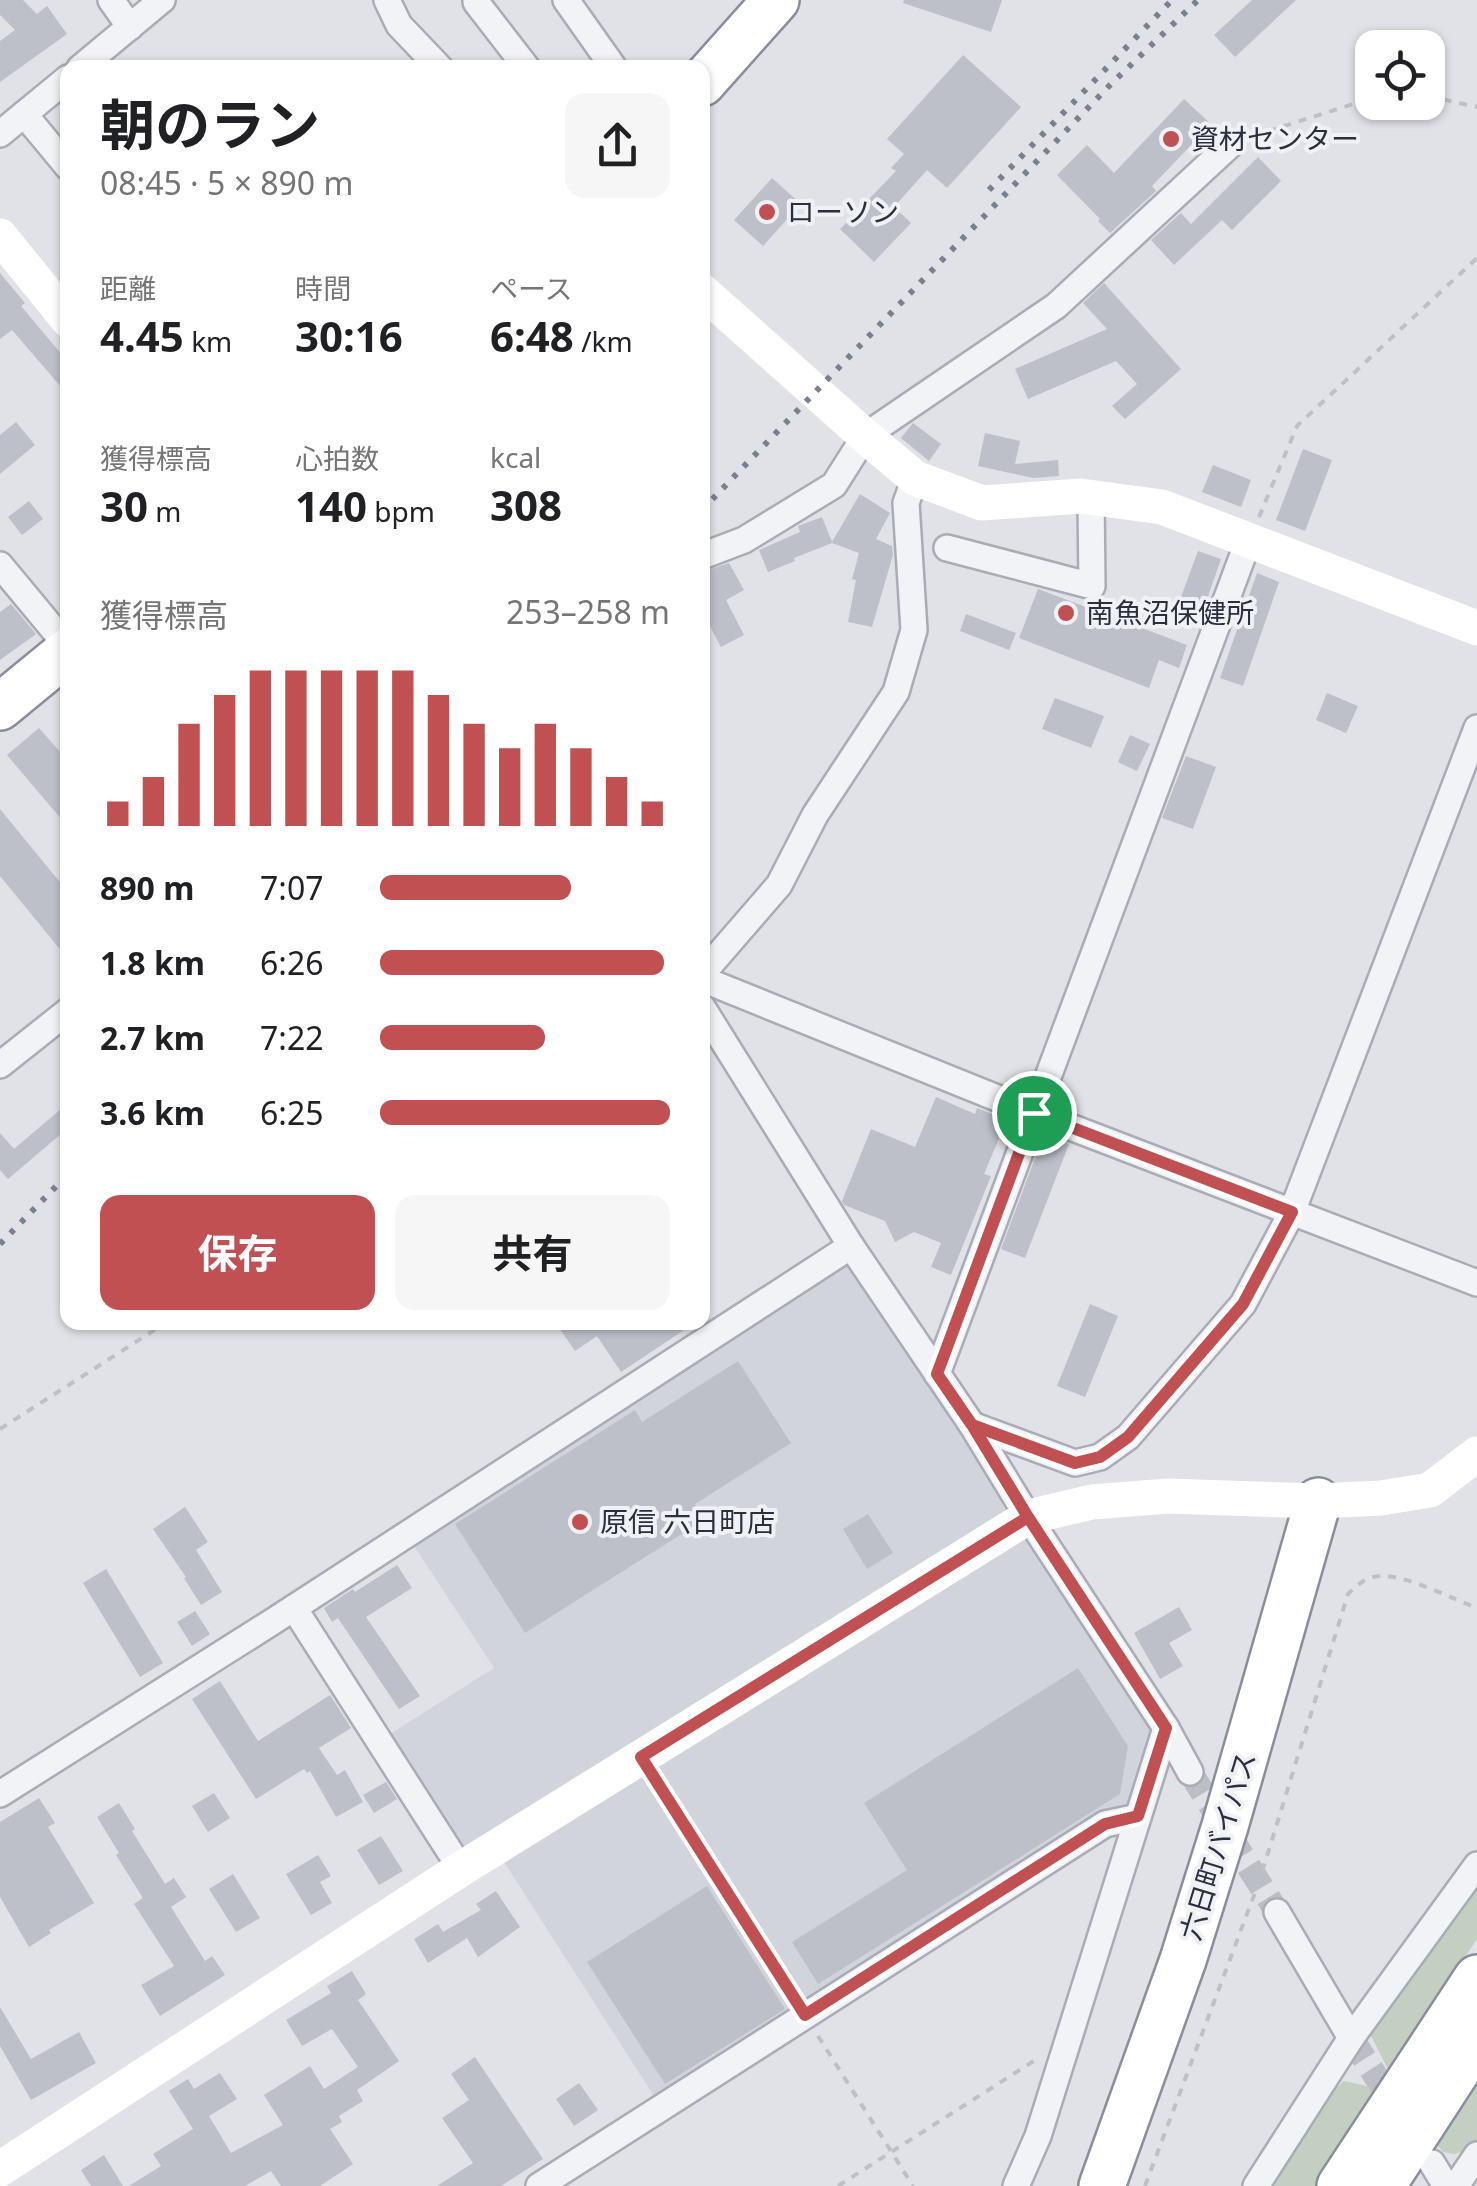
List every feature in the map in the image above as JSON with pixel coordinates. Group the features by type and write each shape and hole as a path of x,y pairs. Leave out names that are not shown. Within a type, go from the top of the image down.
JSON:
{"highway":[{"path":"710,74 776,0"},
{"path":"0,707 60,656"},
{"name":"六日町バイパス","path":"1102,2186 1184,1960 1318,1501"},
{"path":"1340,2186 1477,1978"},
{"path":"1382,2186 1477,2040"}],"street":[{"path":"111,0 130,27"},
{"path":"90,60 162,0"},
{"path":"387,0 399,25 432,60"},
{"path":"478,0 520,60"},
{"path":"566,0 608,60"},
{"path":"0,134 60,85"},
{"path":"24,114 60,157"},
{"path":"710,553 744,540 834,485 864,436 1056,306 1232,142"},
{"path":"0,236 60,310"},
{"path":"710,297 914,478 982,502 1081,496 1162,507 1477,628"},
{"path":"710,967 779,885 815,815 896,692 914,630 906,503 914,478"},
{"path":"947,548 1092,586 1091,498"},
{"path":"937,1374 1249,539"},
{"path":"0,564 60,639"},
{"path":"972,1425 1075,1463 1100,1457 1128,1437 1243,1304 1292,1212 1477,728"},
{"path":"710,980 1034,1113 1477,1283"},
{"path":"4,1055 60,1016"},
{"path":"710,1019 851,1246 972,1425 1166,1728 1190,1772"},
{"path":"0,1794 851,1246"},
{"path":"0,2168 461,1869 1028,1517 1092,1502 1168,1496 1318,1501 1381,1498 1430,1490 1477,1454"},
{"path":"294,1608 461,1869"},
{"path":"1016,2186 1038,2136 1166,1728"},
{"path":"538,2186 1105,1824 1138,1816"},
{"path":"1256,2186 1351,2038 1477,1865"},
{"path":"1277,1912 1351,2038"},
{"path":"1456,2186 1477,2155"},
{"path":"1432,2163 1446,2186"}],"lane":[{"path":"641,1757 805,2015"}],"path":[{"path":"1445,99 1477,106"},
{"path":"1232,142 1355,103"},
{"path":"1249,539 1297,426 1477,258"},
{"path":"0,1429 155,1330"},
{"path":"1146,2186 1259,1882 1348,1594 1364,1580 1382,1575 1477,1608"},
{"path":"805,2015 913,2186"},
{"path":"838,2186 1041,2056 1062,2058"}],"shaded area":[{"path":"851,1246 1166,1728 1138,1817 661,2107 495,1848 461,1869 379,1741 494,1668 407,1535"}],"green space":[{"path":"1477,1878 1477,1939 1389,2071 1371,2030"},
{"path":"1477,2078 1477,2147 1454,2154 1443,2152 1435,2142"},
{"path":"1344,2081 1367,2086 1373,2095 1315,2186 1272,2186 1330,2094"}],"building":[{"path":"0,0 23,0 37,14 47,6 67,34 0,82 0,41 15,30 0,15"},
{"path":"1002,0 991,32 903,3"},
{"path":"1252,0 1296,0 1235,57 1214,35"},
{"path":"963,55 1021,107 947,188 927,170 894,207 911,223 874,262 840,229 896,171 891,168 904,154 887,139"},
{"path":"1184,99 1211,124 1152,186 1156,191 1110,233 1057,175 1087,145 1114,173"},
{"path":"1258,157 1281,181 1232,230 1222,220 1174,265 1151,240 1181,213 1191,224"},
{"name":"ローソン","path":"772,178 801,204 763,246 734,220"},
{"path":"0,273 25,303 21,306 60,352 60,386 12,330 0,339"},
{"path":"1104,283 1181,369 1125,419 1112,406 1137,384 1116,361 1028,399 1015,369 1107,329 1083,303"},
{"path":"16,422 35,445 0,474 0,435"},
{"path":"913,423 941,444 929,461 901,438"},
{"path":"985,433 1020,441 1015,464 1058,460 1059,476 1033,478 978,466"},
{"path":"1303,449 1332,460 1305,531 1276,520"},
{"path":"1213,465 1251,480 1241,507 1202,492"},
{"path":"860,494 890,513 876,539 892,546 893,555 872,627 848,622 859,553 832,543 768,572 759,550 800,532 798,526 822,517 832,542"},
{"path":"29,501 43,519 22,535 8,517"},
{"path":"1198,551 1221,559 1205,605 1181,597"},
{"path":"729,563 744,590 726,600 744,635 721,647 710,626 710,569"},
{"path":"1257,573 1279,582 1243,686 1220,678"},
{"name":"南魚沼保健所","path":"1038,589 1187,645 1179,668 1159,660 1149,688 1019,638"},
{"path":"11,604 36,634 0,660 0,612"},
{"path":"966,614 1016,633 1009,650 960,631"},
{"path":"1327,693 1358,706 1346,733 1316,720"},
{"path":"1055,698 1104,716 1091,748 1042,729"},
{"path":"39,728 60,752 60,818 7,755"},
{"path":"1130,735 1150,744 1137,771 1118,762"},
{"path":"1186,756 1216,767 1193,829 1162,818"},
{"path":"0,809 60,882 60,949 0,876"},
{"path":"936,1097 975,1114 977,1108 1007,1120 984,1174 991,1176 951,1275 931,1267 941,1243 914,1232 895,1242 885,1221 842,1201 871,1129 915,1147"},
{"path":"60,1110 60,1135 8,1179 0,1170 0,1133 14,1149"},
{"path":"1044,1134 1069,1144 1025,1258 1001,1249"},
{"path":"1090,1304 1118,1316 1085,1397 1057,1386"},
{"path":"561,1330 684,1330 621,1372 597,1336 575,1351"},
{"name":"原信 六日町店","path":"738,1361 791,1443 695,1504 704,1520 525,1633 455,1524 635,1410 642,1422"},
{"path":"185,1507 208,1542 196,1550 222,1592 201,1605 153,1529"},
{"path":"868,1514 893,1553 867,1569 843,1529"},
{"path":"397,1565 412,1588 366,1617 420,1696 399,1709 338,1618 332,1622 324,1608"},
{"path":"106,1569 163,1663 140,1677 83,1583"},
{"path":"1179,1607 1192,1630 1169,1643 1183,1666 1160,1679 1134,1633"},
{"path":"195,1611 210,1634 192,1646 177,1622"},
{"path":"1078,1668 1128,1746 1120,1794 818,1984 792,1942 907,1870 864,1803"},
{"path":"220,1681 258,1741 330,1695 351,1728 319,1748 337,1775 345,1770 363,1802 336,1817 310,1771 304,1769 256,1799 192,1699"},
{"path":"386,1782 397,1799 374,1813 363,1795"},
{"path":"214,1793 230,1818 208,1832 192,1806"},
{"path":"39,1798 55,1823 48,1827 94,1903 29,1947 0,1897 0,1822"},
{"path":"119,1803 165,1884 174,1878 186,1897 171,1907 205,1961 212,1956 225,1975 160,2016 141,1985 174,1966 134,1904 143,1898 97,1817"},
{"path":"381,1836 403,1871 379,1885 357,1850"},
{"path":"318,1855 331,1876 320,1882 332,1903 311,1915 286,1874"},
{"path":"233,1874 260,1918 236,1932 209,1889"},
{"path":"707,1886 785,2009 665,2084 587,1962"},
{"path":"496,1891 520,1927 478,1957 467,1938 428,1963 414,1939 438,1924 443,1932 481,1910 476,1904"},
{"path":"352,1971 366,1994 358,2000 399,2061 357,2090 363,2101 339,2116 342,2122 330,2129 353,2164 320,2186 281,2186 271,2171 245,2186 129,2186 161,2166 153,2154 193,2129 169,2091 188,2079 194,2089 220,2073 237,2099 209,2116 231,2153 283,2125 264,2095 310,2066 324,2089 358,2067 332,2029 302,2046 286,2020 331,1993 327,1986"},
{"path":"0,2007 31,2059 79,2032 96,2063 31,2100 0,2046"},
{"path":"475,2057 543,2159 501,2186 437,2186 473,2163 442,2118 469,2100 451,2074"},
{"path":"579,2083 598,2110 574,2126 556,2099"},
{"path":"104,2155 123,2186 91,2186 81,2170"}],"tunnel":[{"path":"1190,1772 1277,1912"},
{"path":"1351,2038 1399,2112"}],"railway":[{"path":"989,190 1172,0"},
{"path":"710,502 1110,85 1198,0"},
{"path":"0,1244 60,1182"}],"place":[{"name":"資材センター","path":"1171,139"},
{"name":"ローソン","path":"767,212"},
{"name":"南魚沼保健所","path":"1066,613"},
{"name":"原信 六日町店","path":"580,1522"}],"route":[{"path":"1034,1113 1292,1212 1243,1304 1128,1437 1100,1457 1075,1463 972,1425 1166,1728 1138,1816 1105,1824 805,2015 641,1757 1028,1517 937,1374 1034,1113"}]}
